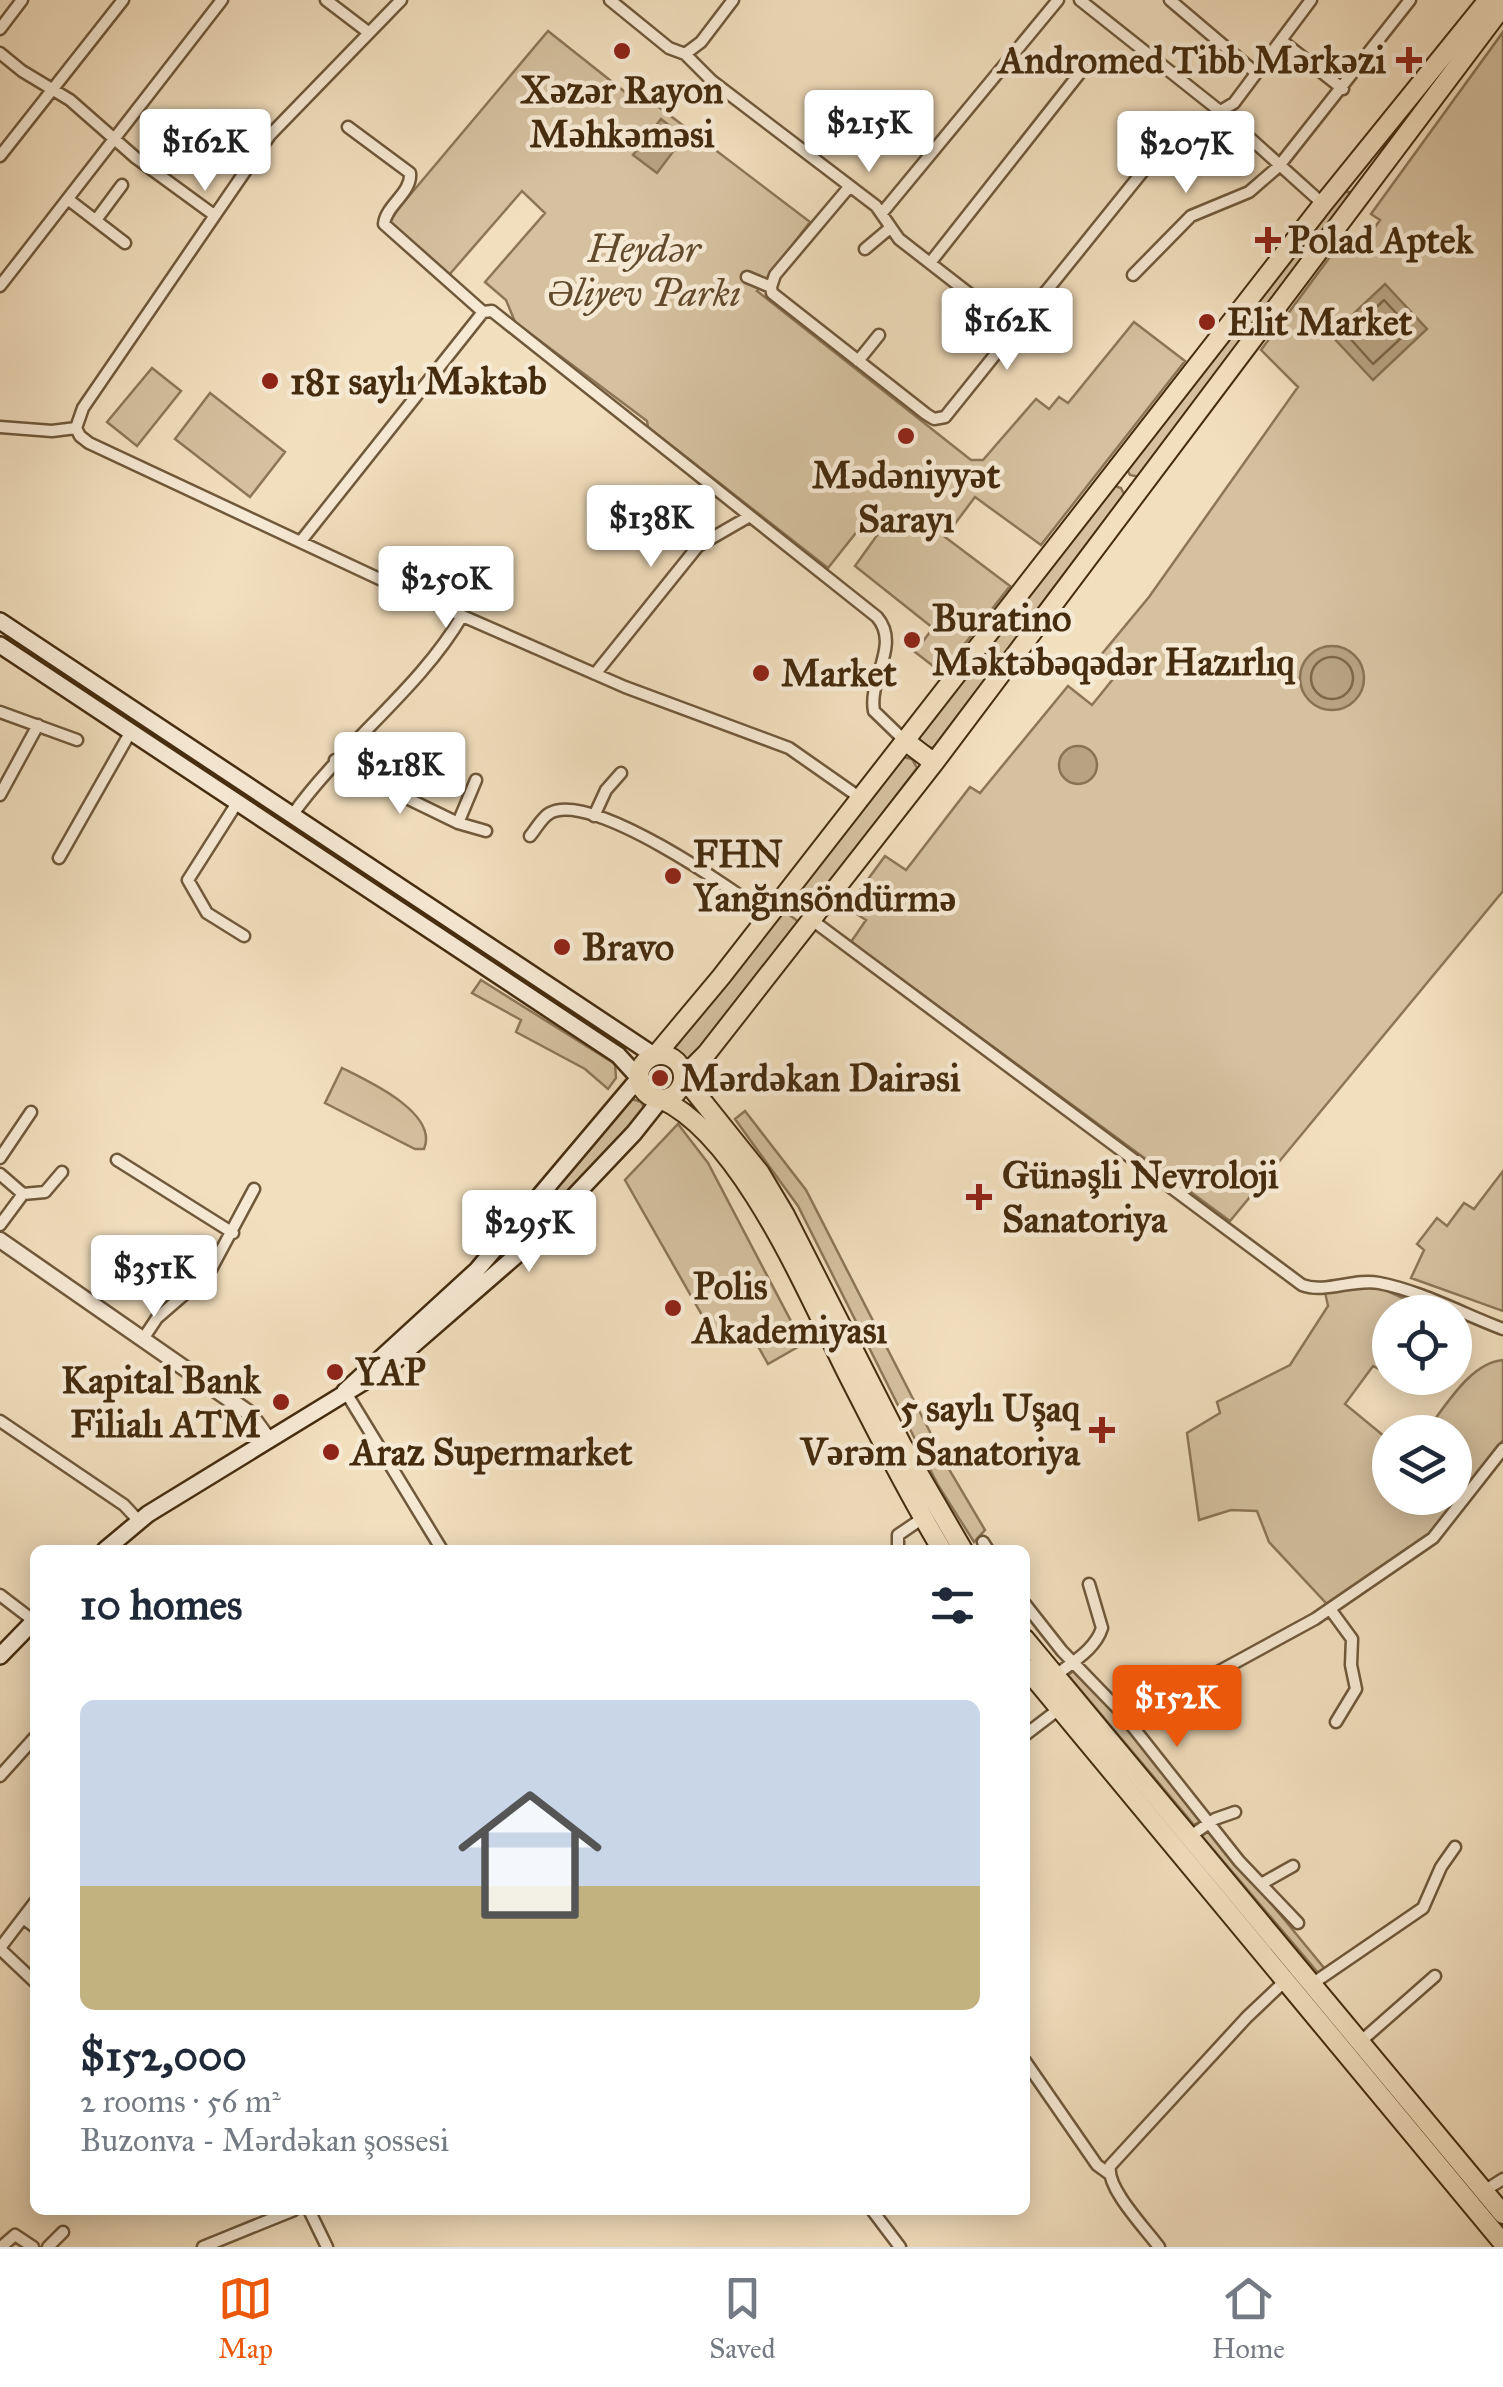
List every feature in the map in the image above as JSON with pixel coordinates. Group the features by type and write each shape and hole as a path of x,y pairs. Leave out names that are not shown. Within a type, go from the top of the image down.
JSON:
{"main road":[{"path":"346,1391 477,1270 638,1078 643,1064 655,1056 768,916 1323,204 1488,0"},
{"path":"111,1545 138,1520 388,1367 488,1282 599,1171 661,1100 674,1095 683,1077 707,1052 934,763 1503,6"},
{"path":"1344,178 1362,192"},
{"path":"1113,472 1138,491"},
{"path":"0,621 655,1056 674,1060 683,1077 739,1145 785,1215 960,1545"},
{"path":"2,649 618,1055 648,1096 683,1112 698,1126 746,1184 783,1247 939,1545"},
{"path":"127,730 122,715 127,710 136,711"},
{"path":"904,740 934,763"},
{"path":"783,897 812,920"},
{"path":"454,946 465,930"},
{"path":"0,1656 30,1625"},
{"path":"1030,1646 1503,2214"},
{"path":"1030,1673 1503,2243"}],"street":[{"path":"0,29 22,0"},
{"path":"0,156 123,0"},
{"path":"0,286 222,0"},
{"path":"326,0 368,32"},
{"path":"401,0 270,135 82,408 76,428 80,436 462,616 644,696 789,748 859,797"},
{"path":"610,0 669,48 685,54 712,81 850,186 930,263 1016,330"},
{"path":"685,54 701,42 733,0"},
{"path":"882,213 1058,0"},
{"path":"1080,0 1221,112 1323,204"},
{"path":"1170,0 1256,74"},
{"path":"1134,275 1191,216 1249,192 1280,166 1410,0"},
{"path":"747,277 770,287 776,298 926,414 938,419 952,410 1164,145 1234,104 1282,41 1305,2"},
{"path":"1282,41 1343,89"},
{"path":"0,53 80,108 214,215"},
{"path":"930,263 1083,68"},
{"path":"348,127 410,173 410,183 386,214 384,224 483,312"},
{"path":"96,220 122,185"},
{"path":"770,287 780,268 850,186"},
{"path":"69,200 125,243"},
{"path":"865,249 890,228"},
{"path":"300,541 483,312 492,310 883,624 886,640 874,687 874,710 904,740"},
{"path":"858,361 879,335"},
{"path":"0,427 52,431 76,428"},
{"path":"596,674 698,546 750,516"},
{"path":"293,814 335,760 436,654 462,616"},
{"path":"2,649 16,632"},
{"path":"0,712 77,740"},
{"path":"0,794 38,725"},
{"path":"59,858 127,730"},
{"path":"335,760 351,772 458,823 486,830"},
{"path":"594,816 606,790 621,773"},
{"path":"458,823 476,780"},
{"path":"237,803 188,880 207,913 244,936"},
{"path":"530,836 554,811 594,816 703,869 768,916"},
{"path":"812,920 1302,1284 1316,1288 1378,1283 1503,1329"},
{"path":"0,1158 31,1112"},
{"path":"117,1160 233,1233"},
{"path":"0,1174 23,1194 45,1192 62,1172"},
{"path":"142,1339 158,1318 208,1272 254,1189"},
{"path":"0,1225 23,1194"},
{"path":"0,1240 249,1413 268,1440"},
{"path":"346,1391 438,1545"},
{"path":"0,1420 124,1505 138,1520"},
{"path":"1128,1721 1330,1609 1439,1532 1503,1448"},
{"path":"898,1545 898,1536 923,1518"},
{"path":"1055,1676 1094,1644 1102,1628 1089,1584"},
{"path":"0,1595 30,1616"},
{"path":"1330,1609 1352,1639 1351,1665 1356,1689 1336,1722"},
{"path":"1030,1610 1128,1721 1260,1884 1298,1923"},
{"path":"1200,1680 1212,1697"},
{"path":"1030,1731 1059,1708"},
{"path":"0,1776 30,1743"},
{"path":"1188,1836 1236,1812"},
{"path":"1312,1984 1423,1908 1441,1867 1455,1847"},
{"path":"1260,1884 1293,1866"},
{"path":"30,1908 0,1949 30,1977"},
{"path":"22,1918 30,1924"},
{"path":"1360,2042 1435,1976"},
{"path":"1108,2173 1121,2151 1247,2016 1285,1981"},
{"path":"1030,2068 1158,2247"},
{"path":"1484,2192 1503,2178"},
{"path":"202,2247 271,2215"},
{"path":"311,2215 327,2247"},
{"path":"876,2215 900,2247"},
{"path":"48,2247 63,2232"},
{"path":"1,2247 15,2235 33,2247"}],"green space":[{"name":"Heydər Əliyev Parkı","path":"548,31 630,96 647,98 810,222 757,291 971,460 983,460 1036,399 1049,409 1059,397 1068,403 1134,322 1185,361 1041,545 975,497 945,537 1010,586 942,673 915,652 933,628 855,566 878,534 863,524 828,568 648,427 647,421 515,322 506,300 485,282 545,213 522,191 449,275 388,221"},
{"path":"1503,32 1503,891 1230,1221 851,942 866,920 847,908 885,856 906,870 970,787 980,793 1068,686 1092,705 1113,679 1096,661 1149,597 1298,387 1261,350 1347,234 1363,244 1380,220 1371,214"},
{"path":"1342,192 1349,192 1350,199 1140,477 1130,475 1126,467"},
{"path":"152,368 181,391 137,446 107,422"},
{"path":"210,393 285,452 250,497 175,439"},
{"path":"1112,485 1121,488 1125,496 933,748 922,745 918,735"},
{"path":"902,757 912,759 917,768 811,908 794,895"},
{"path":"783,910 800,923 689,1061 674,1049"},
{"path":"481,980 615,1064 616,1078 608,1089 585,1069 516,1032 521,1020 472,993"},
{"path":"342,1068 412,1111 426,1136 424,1149 415,1149 325,1103"},
{"path":"632,1099 641,1102 645,1109 503,1263 497,1260"},
{"path":"745,1111 806,1190 950,1471 985,1530 974,1542 938,1485 798,1206 735,1119"},
{"path":"678,1124 708,1163 803,1344 768,1364 745,1323 715,1338 625,1180"},
{"path":"1503,1171 1503,1311 1472,1300 1472,1295 1458,1295 1411,1278 1424,1250 1417,1244 1437,1218 1447,1226 1464,1203 1474,1209"},
{"path":"1366,1286 1396,1295 1372,1295 1372,1367 1345,1404 1372,1426 1372,1515 1446,1515 1435,1530 1327,1604 1269,1542 1257,1511 1231,1510 1199,1520 1187,1433 1220,1413 1217,1402 1290,1365 1328,1306 1325,1292"},
{"path":"1503,1360 1503,1440 1472,1481 1472,1415 1438,1415 1454,1395 1472,1395 1472,1375 1479,1369"},
{"path":"1075,1670 1203,1820 1194,1825 1068,1675"},
{"path":"1209,1828 1325,1969 1319,1974 1201,1835"}],"water":[{"path":"661,119 684,137 657,173 633,155"},
{"path":"1385,284 1427,329 1373,380 1331,335"},
{"path":"1332,646 1354,656 1364,678 1354,700 1332,710 1310,700 1300,678 1310,656"},
{"path":"1078,746 1092,751 1097,765 1092,779 1078,784 1064,779 1059,765 1064,751"}],"place":[{"name":"Xəzər Rayon Məhkəməsi","path":"622,51"},
{"name":"Andromed Tibb Mərkəzi","path":"1409,60"},
{"name":"Polad Aptek","path":"1268,240"},
{"name":"Elit Market","path":"1207,322"},
{"name":"181 saylı Məktəb","path":"270,381"},
{"name":"Mədəniyyət Sarayı","path":"906,436"},
{"name":"Buratino Məktəbəqədər Hazırlıq","path":"912,640"},
{"name":"Market","path":"761,673"},
{"name":"FHN Yanğınsöndürmə","path":"673,876"},
{"name":"Bravo","path":"562,947"},
{"name":"Mərdəkan Dairəsi","path":"660,1078"},
{"name":"Günəşli Nevroloji Sanatoriya","path":"979,1197"},
{"name":"Polis Akademiyası","path":"673,1308"},
{"name":"YAP","path":"335,1372"},
{"name":"Kapital Bank Filialı ATM","path":"281,1402"},
{"name":"5 saylı Uşaq Vərəm Sanatoriya","path":"1102,1430"},
{"name":"Araz Supermarket","path":"331,1452"}]}
